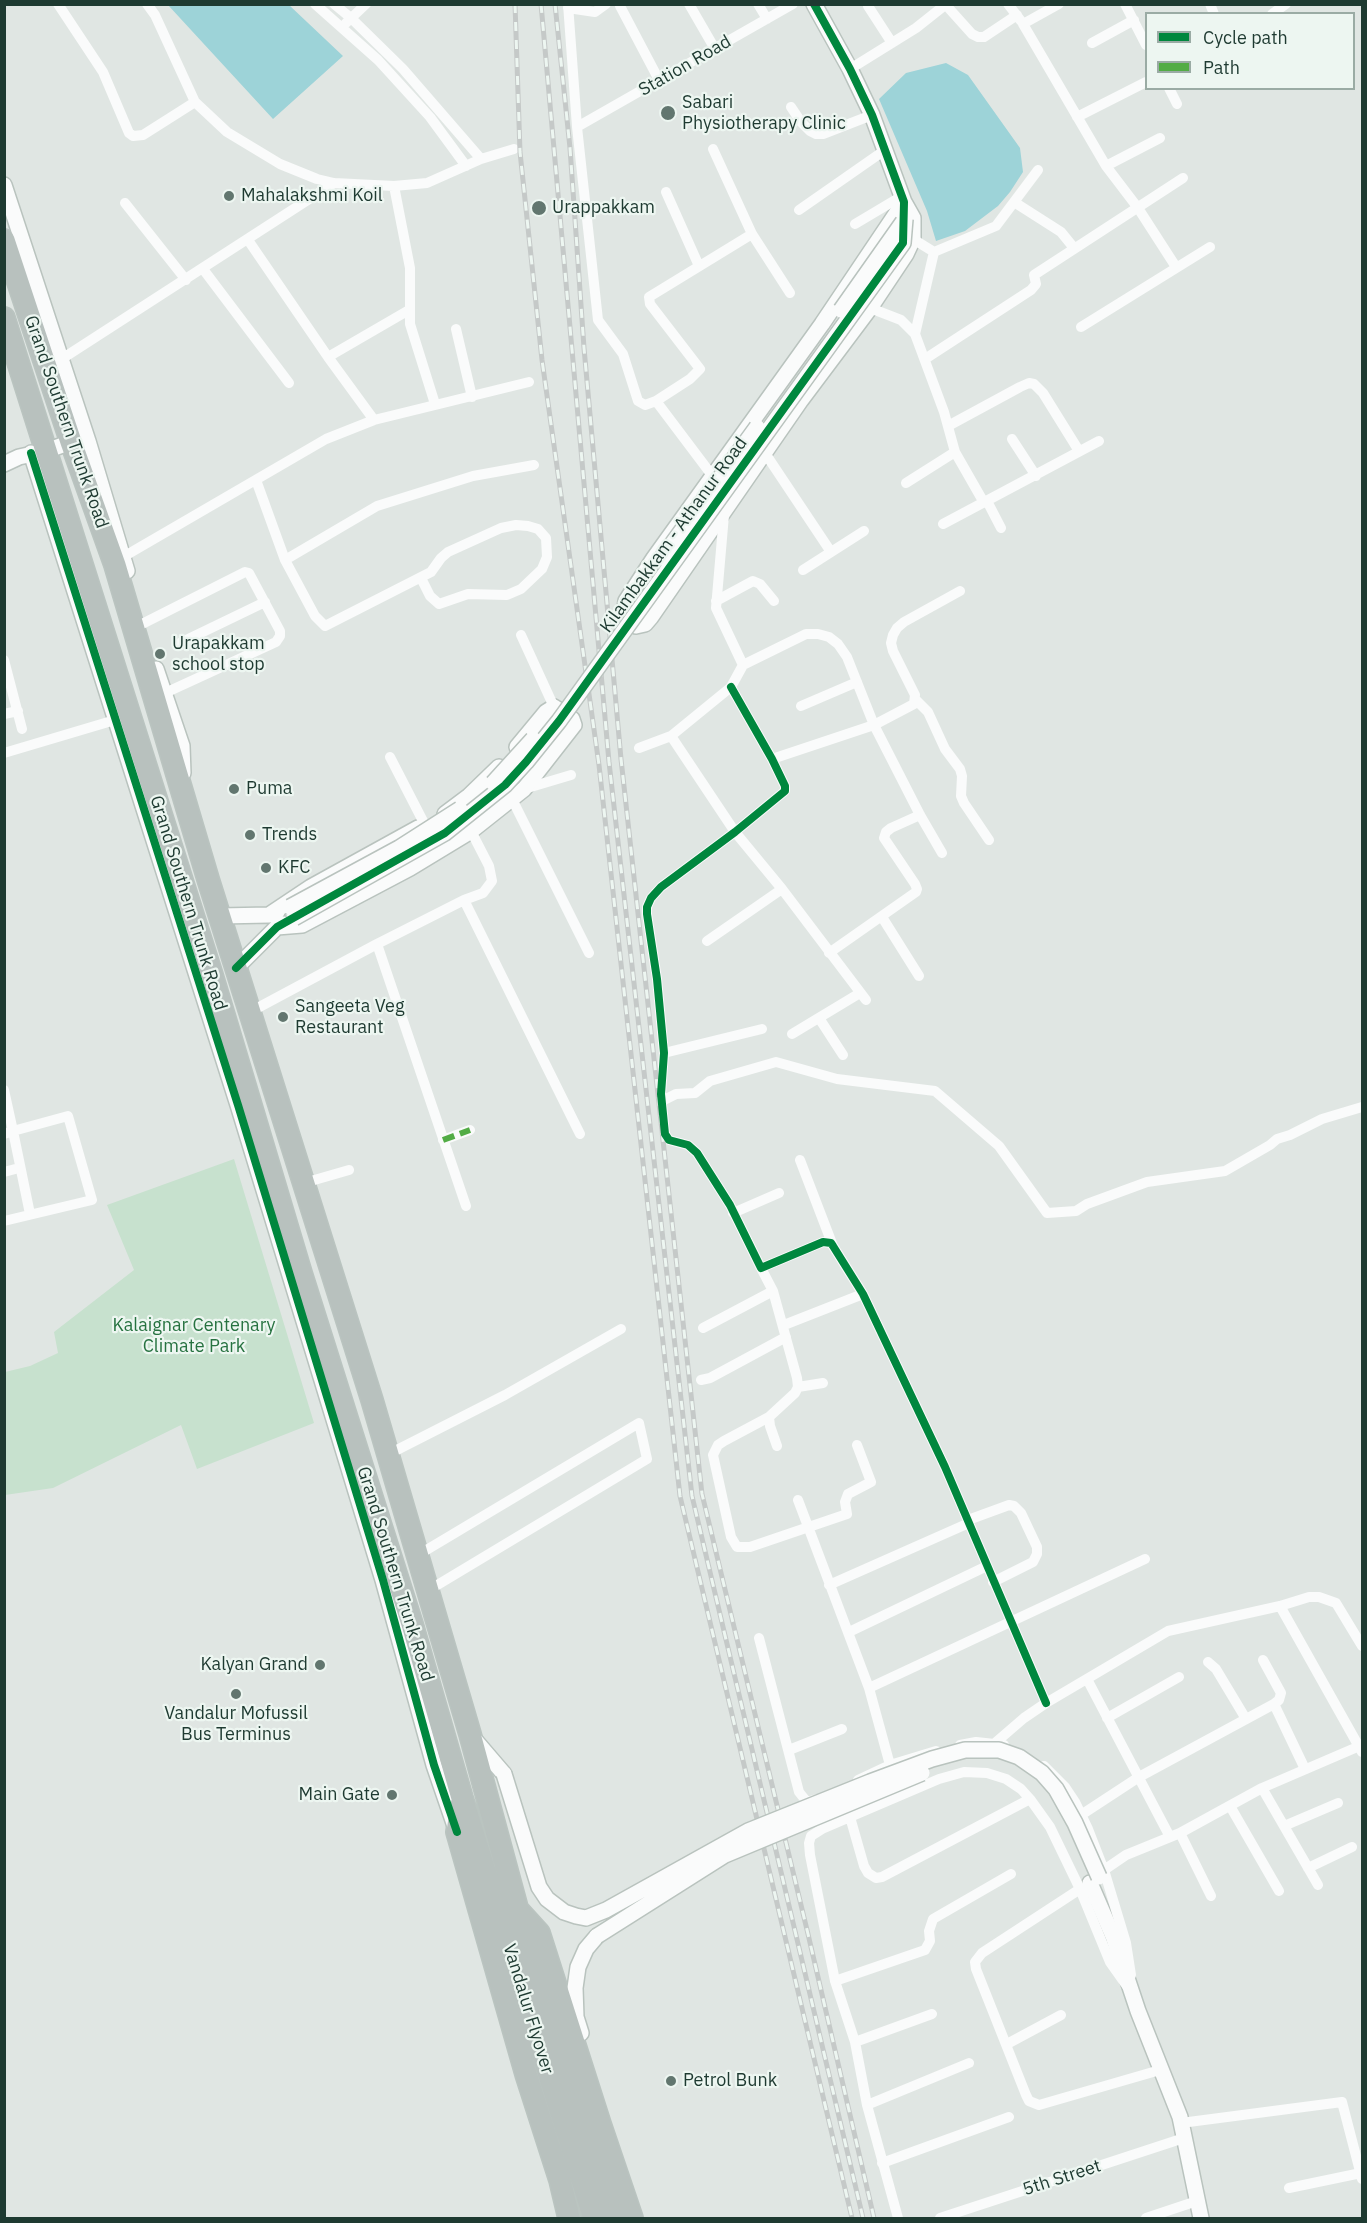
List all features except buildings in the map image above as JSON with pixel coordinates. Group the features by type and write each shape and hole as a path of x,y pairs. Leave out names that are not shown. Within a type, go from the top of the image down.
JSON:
{"highway":[{"name":"Grand Southern Trunk Road","path":"4,240 53,363 71,442 115,565 208,879 369,1388 470,1734 516,1908"},
{"name":"Grand Southern Trunk Road","path":"4,318 39,452 212,975 304,1284 412,1624 462,1798"},
{"path":"462,1798 457,1832 526,2074 560,2180 569,2218"},
{"name":"Vandalur Flyover","path":"462,1798 594,2218"},
{"path":"516,1908 539,1933 632,2218"},
{"name":"Vandalur Flyover","path":"516,1908 613,2218"}],"street":[{"path":"58,4 103,72 129,133 133,136 143,135 195,102"},
{"path":"147,4 155,15 195,102 227,132 280,164 317,179 334,183 394,186 427,183 481,159 514,149"},
{"path":"315,4 378,60 430,117 466,166"},
{"path":"334,4 422,89 481,159"},
{"path":"342,27 366,4"},
{"path":"606,4 595,12 568,6 577,127 596,314 602,327 623,354 638,401 645,405 656,401 690,379 700,369 650,304 649,297 752,234"},
{"path":"689,4 715,49"},
{"path":"758,4 767,19"},
{"name":"Station Road","path":"577,127 793,4"},
{"name":"Kilambakkam - Athanur Road","path":"220,916 273,921 292,913 445,833 506,785 559,721 903,243 905,219 903,199 872,115 850,69 814,4"},
{"path":"1008,4 1020,20 1106,166 1138,208 1176,267"},
{"path":"850,69 892,43 945,5 972,34 984,37 1059,4"},
{"path":"1125,4 1145,43"},
{"path":"620,6 659,80"},
{"path":"868,6 892,43"},
{"path":"1092,43 1134,20"},
{"path":"1077,117 1145,83"},
{"path":"1170,90 1177,104"},
{"path":"791,107 801,122 816,134 823,134 872,115"},
{"path":"1106,166 1160,138"},
{"path":"713,149 752,234 790,293"},
{"path":"800,210 885,150"},
{"path":"934,252 996,226 1038,170"},
{"path":"925,359 1031,290 1036,284 1034,275 1183,178"},
{"path":"53,363 186,280 334,183"},
{"path":"4,185 53,363 123,557 142,624 182,746 184,798"},
{"path":"394,186 410,268 410,324 435,404"},
{"path":"666,192 699,266"},
{"path":"855,224 903,199"},
{"path":"903,199 913,218 913,239 906,255 651,617 645,624 636,626 630,622 625,608 626,601 654,558 714,478 872,252 903,199"},
{"path":"1014,202 1061,232 1074,248"},
{"path":"125,203 186,280"},
{"path":"913,239 934,252"},
{"path":"248,240 374,420"},
{"path":"1081,327 1210,247"},
{"path":"915,334 934,252"},
{"path":"203,269 289,383"},
{"path":"870,308 901,320 915,334 955,452 1001,528"},
{"path":"328,357 409,310"},
{"path":"456,329 472,397"},
{"path":"123,557 326,439 374,420 529,382"},
{"path":"948,426 1029,383 1034,384 1043,393 1080,451"},
{"path":"656,401 714,478 724,512 716,608 743,665"},
{"path":"1012,439 1036,476"},
{"path":"943,524 1099,441"},
{"path":"4,464 71,442"},
{"path":"39,452 115,720 245,1127 383,1580 434,1765 457,1832"},
{"path":"906,483 955,452"},
{"path":"765,453 831,552"},
{"path":"285,560 377,506 473,476 534,465"},
{"path":"256,480 285,560 315,616 325,626 431,572 448,552 501,528 516,525 528,526 538,529 546,538 547,557 542,569 520,589 507,595 468,594 439,604 434,602 421,578"},
{"path":"802,570 864,531"},
{"path":"142,624 245,572 249,573 280,631 276,642 165,693"},
{"path":"716,601 753,581 760,584 774,601"},
{"path":"960,591 904,622 893,635 891,643 916,700 928,712 945,749 960,769 962,776 960,790 964,803 990,840"},
{"path":"180,643 265,602"},
{"path":"639,748 671,736 731,687 743,665 806,634 829,637 838,644 847,657 874,725 942,853"},
{"path":"273,921 302,925 410,868 471,831 518,794 574,725 572,719 554,707 521,635"},
{"path":"4,660 22,729"},
{"path":"801,706 857,682"},
{"path":"731,687 772,759 785,786 784,792 661,887 651,898 647,914 657,979 664,1053 662,1121 668,1139 688,1145 697,1153 733,1213 773,1291 784,1325 798,1387 792,1397 770,1417 724,1441 718,1445 712,1455 731,1537 737,1547 742,1549 847,1514 845,1502 848,1494 871,1482 857,1445"},
{"path":"772,759 874,725 908,708 916,700"},
{"path":"273,921 311,887 445,814 489,778 546,712 554,707"},
{"path":"4,714 18,711"},
{"path":"4,753 115,720"},
{"path":"671,736 735,832 782,889 863,997 792,1034"},
{"path":"390,757 424,825"},
{"path":"518,794 571,775"},
{"path":"518,794 589,953"},
{"path":"829,953 910,897 917,889 885,841 885,835 891,828 920,815"},
{"path":"250,1012 377,944 464,900 483,893 492,880 489,866 471,831"},
{"path":"707,941 782,889"},
{"path":"464,900 580,1134"},
{"path":"882,917 919,976"},
{"name":"Kilambakkam - Athanur Road","path":"236,968 273,921"},
{"path":"377,944 466,1206"},
{"path":"819,1018 843,1055"},
{"path":"664,1053 762,1029"},
{"path":"662,1101 676,1094 695,1093 710,1081 776,1062 837,1079 935,1091 999,1146 1047,1213 1076,1211 1088,1204 1147,1182 1225,1171 1277,1139 1322,1119 1362,1107"},
{"path":"4,1090 9,1132 30,1214"},
{"path":"4,1221 92,1200 68,1116 9,1132"},
{"path":"443,1140 470,1130"},
{"path":"800,1160 833,1246 863,1294 945,1467 1046,1703"},
{"path":"4,1172 20,1168"},
{"path":"304,1183 349,1170"},
{"path":"733,1213 779,1193"},
{"path":"761,1268 823,1242 831,1243 833,1246"},
{"path":"703,1328 773,1291"},
{"path":"784,1325 863,1294"},
{"path":"387,1455 505,1395 621,1329"},
{"path":"701,1380 710,1378 786,1337"},
{"path":"798,1387 823,1383"},
{"path":"770,1417 770,1426 777,1446"},
{"path":"418,1555 639,1423 647,1459 429,1590"},
{"path":"798,1500 869,1688 890,1765"},
{"path":"829,1585 968,1522 1009,1505 1014,1506 1020,1513 1037,1547 1037,1554 1033,1562 993,1582"},
{"path":"869,1688 1145,1559"},
{"path":"849,1632 987,1566"},
{"path":"995,1743 1046,1703 1168,1631 1280,1606 1309,1597 1327,1598 1336,1603 1343,1612 1362,1646"},
{"path":"1104,1870 1126,1855 1175,1835 1262,1788 1362,1748 1280,1606"},
{"path":"759,1638 799,1792 804,1800 810,1855 835,1981 855,2042 867,2105 898,2218"},
{"path":"1082,1815 1139,1777 1279,1700 1281,1693 1263,1660"},
{"path":"1208,1662 1216,1669 1246,1719"},
{"path":"1107,1718 1179,1677"},
{"path":"1087,1679 1139,1777 1211,1896"},
{"path":"1274,1704 1305,1769"},
{"path":"789,1750 842,1729"},
{"path":"470,1734 504,1774 539,1887 547,1899 564,1912 586,1918 606,1910 748,1831 932,1759 965,1750 999,1750 1019,1757 1042,1773 1056,1789 1076,1823 1099,1877 1116,1923 1112,1933"},
{"path":"804,1800 812,1801 890,1765 957,1745 976,1742 995,1743 1014,1748 1041,1763 1065,1787 1082,1815 1104,1870 1129,1955 1132,1993"},
{"path":"609,2152 595,2082 576,2017 575,1988 578,1967 586,1949 597,1936 725,1855 941,1764 981,1757 1005,1761 1024,1770 1041,1784 1058,1807 1112,1933 1183,2130 1201,2218"},
{"path":"809,1839 822,1829 939,1779 964,1772 987,1773 1006,1779 1030,1798 1050,1827 1080,1889 1110,1962 1132,1993"},
{"path":"1262,1788 1318,1886"},
{"path":"850,1817 864,1866 868,1873 876,1878 882,1877 1030,1798"},
{"path":"1284,1826 1338,1803"},
{"path":"1230,1806 1279,1891"},
{"path":"1308,1868 1352,1847"},
{"path":"835,1981 919,1953 928,1946 930,1924 933,1919 1011,1874"},
{"path":"1080,1889 977,1957 976,1969 1026,2095 1029,2101 1039,2105 1160,2070"},
{"path":"855,2042 932,2014"},
{"path":"1007,2044 1060,2015"},
{"path":"867,2105 969,2063"},
{"name":"5th Street","path":"940,2218 1183,2130 1342,2102 1362,2176"},
{"path":"882,2163 1009,2117"},
{"path":"1289,2188 1362,2176"},
{"path":"1146,2218 1197,2201"}],"green space":[{"name":"Kalaignar Centenary Climate Park","path":"234,1159 314,1423 197,1469 181,1425 53,1488 5,1495 5,1372 30,1366 58,1353 54,1332 134,1270 107,1205"}],"water":[{"path":"168,5 289,5 343,56 273,119"},
{"path":"946,63 968,75 1020,148 1023,172 998,206 965,231 936,241 927,211 879,99 906,73"}],"railway":[{"path":"515,4 520,152 542,360 599,765 680,1496 852,2218"},
{"path":"541,4 609,762 692,1496 863,2218"},
{"path":"555,4 570,148 584,348 621,759 702,1494 874,2218"}],"marked path":[{"path":"443,1140 470,1130"}],"cycle path":[{"path":"236,968 277,927 445,833 505,785 559,721 903,243 904,202 872,115 850,69 814,4"},
{"path":"31,453 238,1105 383,1580 434,1765 457,1832"},
{"path":"731,687 772,759 785,786 785,791 735,832 661,887 651,898 647,907 664,1053 661,1094 665,1134 669,1140 688,1145 697,1153 730,1205 761,1268 823,1242 831,1243 863,1294 945,1467 1046,1703"}],"place":[{"name":"Sabari Physiotherapy Clinic","path":"668,113"},
{"name":"Mahalakshmi Koil","path":"229,196"},
{"name":"Urappakkam","path":"539,208"},
{"name":"Urapakkam school stop","path":"160,654"},
{"name":"Puma","path":"234,789"},
{"name":"Trends","path":"250,835"},
{"name":"KFC","path":"266,868"},
{"name":"Sangeeta Veg Restaurant","path":"283,1017"},
{"name":"Kalyan Grand","path":"320,1665"},
{"name":"Vandalur Mofussil Bus Terminus","path":"236,1694"},
{"name":"Main Gate","path":"392,1795"},
{"name":"Petrol Bunk","path":"671,2081"}]}
